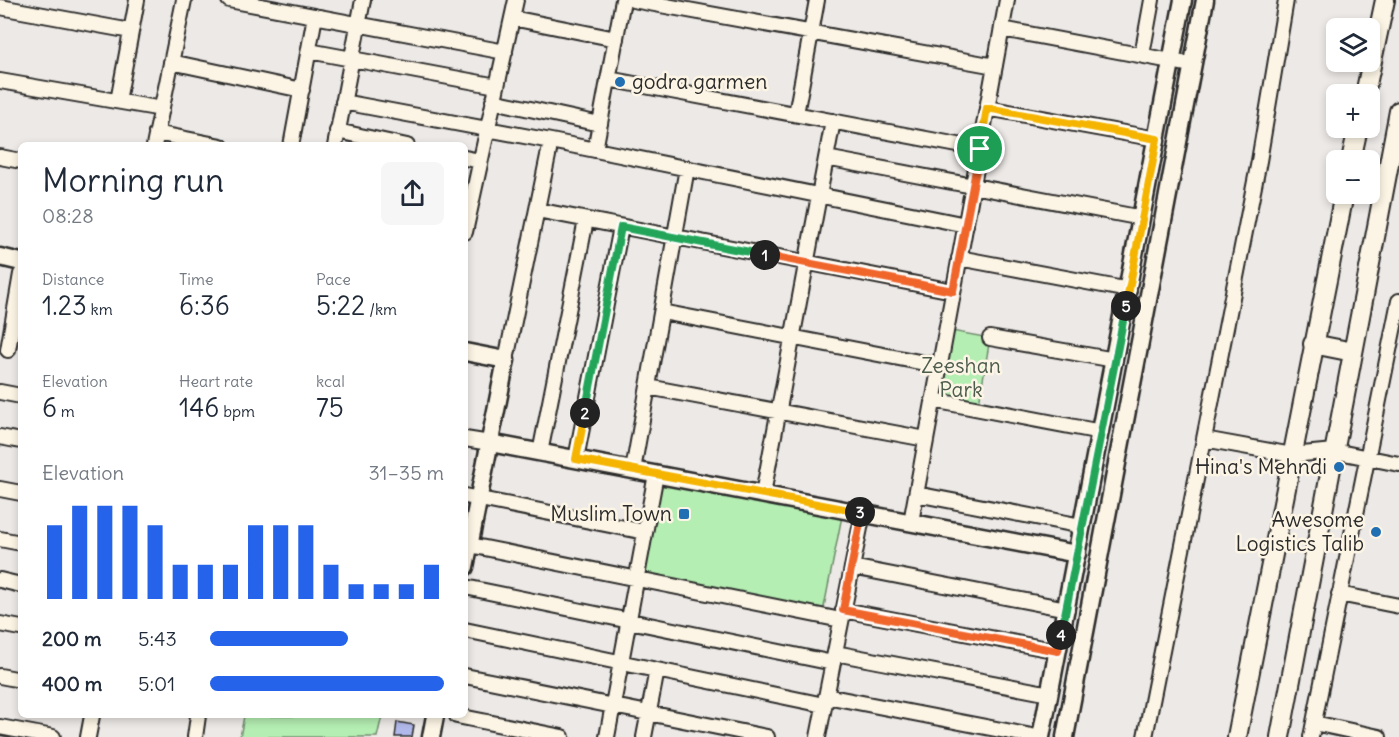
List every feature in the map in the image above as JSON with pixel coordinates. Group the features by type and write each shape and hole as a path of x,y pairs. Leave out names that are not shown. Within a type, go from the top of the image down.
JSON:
{"main road":[{"path":"1367,84 1385,0"},
{"path":"1280,737 1353,352 1393,180 1399,111"},
{"path":"1237,737 1342,204"},
{"path":"1313,344 1353,352"}],"street":[{"path":"118,101 137,0"},
{"path":"177,142 155,140 184,0"},
{"path":"229,0 505,52"},
{"path":"335,142 363,0"},
{"path":"469,194 480,161 516,0"},
{"path":"595,150 623,0"},
{"path":"633,0 660,2 811,33 995,66"},
{"path":"796,114 817,0"},
{"path":"911,522 1007,0"},
{"path":"1142,55 1152,0"},
{"path":"468,631 657,670 1039,737 1067,609 1183,0"},
{"path":"1065,737 1205,0"},
{"path":"1145,737 1259,161 1286,0"},
{"path":"0,7 131,31"},
{"path":"292,142 315,16"},
{"path":"512,18 616,39"},
{"path":"1002,29 1192,65"},
{"path":"309,51 497,86"},
{"path":"171,63 302,90"},
{"path":"608,79 980,149"},
{"path":"0,81 162,109"},
{"path":"493,101 600,124"},
{"path":"343,102 551,141 966,225"},
{"path":"987,108 1157,139"},
{"path":"763,494 833,121"},
{"path":"337,131 388,142"},
{"path":"468,535 472,497 490,443 551,141"},
{"path":"0,157 18,160"},
{"path":"826,158 1142,218"},
{"path":"468,159 480,161"},
{"path":"633,470 687,168"},
{"path":"537,210 953,291"},
{"path":"540,453 586,220"},
{"path":"576,459 621,227"},
{"path":"0,257 18,261"},
{"path":"959,258 1129,290"},
{"path":"1378,737 1313,730 1339,594 1397,326 1399,301"},
{"path":"10,351 18,312"},
{"path":"662,312 940,366"},
{"path":"990,338 1115,360"},
{"path":"468,353 506,360"},
{"path":"648,387 926,439"},
{"path":"0,392 18,395"},
{"path":"933,400 1101,432"},
{"path":"0,437 18,440"},
{"path":"468,439 1077,554"},
{"path":"1204,439 1292,455 1334,451 1399,464"},
{"path":"607,737 656,474"},
{"path":"0,489 18,492"},
{"path":"916,494 1082,526"},
{"path":"472,497 645,532"},
{"path":"821,736 825,700 862,513"},
{"path":"0,539 18,542"},
{"path":"468,544 636,579 1058,651"},
{"path":"852,567 1067,609"},
{"path":"0,580 18,584"},
{"path":"468,588 628,621 1050,694"},
{"path":"1339,594 1399,606"},
{"path":"0,624 18,627"},
{"path":"644,737 657,670"},
{"path":"0,676 18,679"},
{"path":"468,677 767,737"},
{"path":"88,737 92,718"},
{"path":"195,737 198,718"},
{"path":"431,737 435,718"},
{"path":"467,718 562,737"},
{"path":"0,726 52,737"}],"green space":[{"name":"Zeeshan Park","path":"946,330 990,338 978,409 933,400"},
{"path":"661,481 842,516 823,612 644,574"},
{"path":"244,718 382,718 377,737 240,737"}],"building":[{"path":"397,722 414,725 412,737 395,737"}],"place":[{"name":"godra garmen","path":"620,82"},
{"name":"Hina's Mehndi","path":"1339,467"},
{"name":"Muslim Town","path":"684,514"},
{"name":"Awesome Logistics Talib","path":"1376,532"}],"route":[{"path":"987,108 1157,139 1058,651 843,610 862,513 576,459 621,227 953,291 980,149 987,108"}]}
